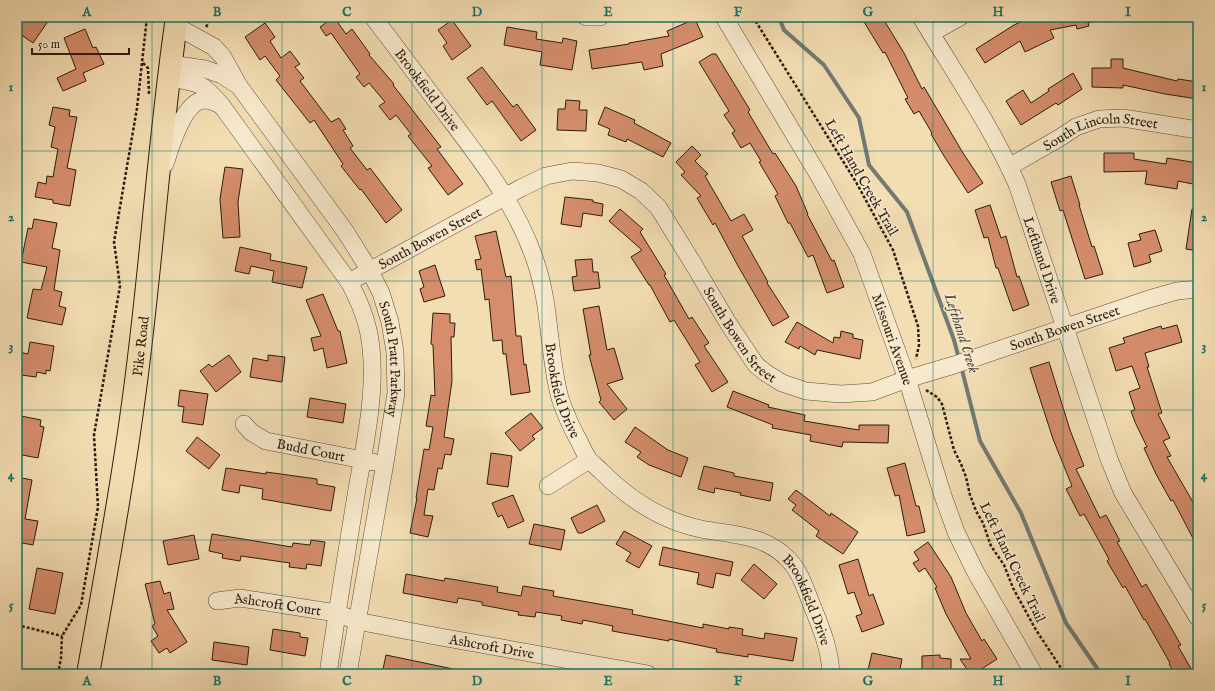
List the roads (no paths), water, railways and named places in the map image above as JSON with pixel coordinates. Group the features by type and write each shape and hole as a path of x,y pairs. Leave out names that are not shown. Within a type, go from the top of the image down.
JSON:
{"main road":[{"name":"Pike Road","path":"88,674 133,404 150,260 156,186 176,21"}],"street":[{"path":"586,17 600,17"},
{"name":"Missouri Avenue","path":"724,17 819,176 862,254 907,379 942,493 956,532 975,570 1034,674"},
{"name":"Lefthand Drive","path":"921,17 994,137 1017,184 1109,459 1123,492 1198,618"},
{"path":"931,32 960,17"},
{"name":"Brookfield Drive","path":"376,18 468,141 505,196 522,226 536,263 546,302 551,347 560,397 570,425 589,460 613,482 647,508 664,517 699,528 755,538 776,548 789,560 800,574 824,637 830,660 831,674"},
{"name":"South Pratt Parkway","path":"176,21 214,47 223,57 239,86 345,231 370,271 390,322 395,352 396,393 348,674"},
{"name":"South Pratt Parkway","path":"170,71 205,69 222,75 239,86"},
{"name":"South Pratt Parkway","path":"170,71 192,82 202,85 211,92 222,106 349,282 356,294 365,320 371,347 373,384 362,460 336,613 328,674"},
{"path":"156,186 178,127 186,113 203,100 214,102 222,106"},
{"name":"South Lincoln Street","path":"1009,167 1062,137 1076,127 1099,119 1123,118 1198,130"},
{"name":"South Bowen Street","path":"349,282 505,196 546,176 572,171 598,173 621,179 641,191 658,207 728,323 756,365 766,374 782,383 806,391 841,394 872,392 907,379 954,365 1176,291 1198,290"},
{"name":"Budd Court","path":"244,424 251,432 266,442 385,463"},
{"path":"548,486 589,460"},
{"name":"Ashcroft Court","path":"218,601 240,598 336,613"},
{"name":"Ashcroft Drive","path":"336,613 357,621 648,674"}],"waterway":[{"name":"Lefthand Creek","path":"779,17 784,30 824,65 859,118 869,165 907,212 954,340 959,359"},
{"name":"Lefthand Creek","path":"961,366 980,441 1021,513 1066,623 1101,674"}]}
